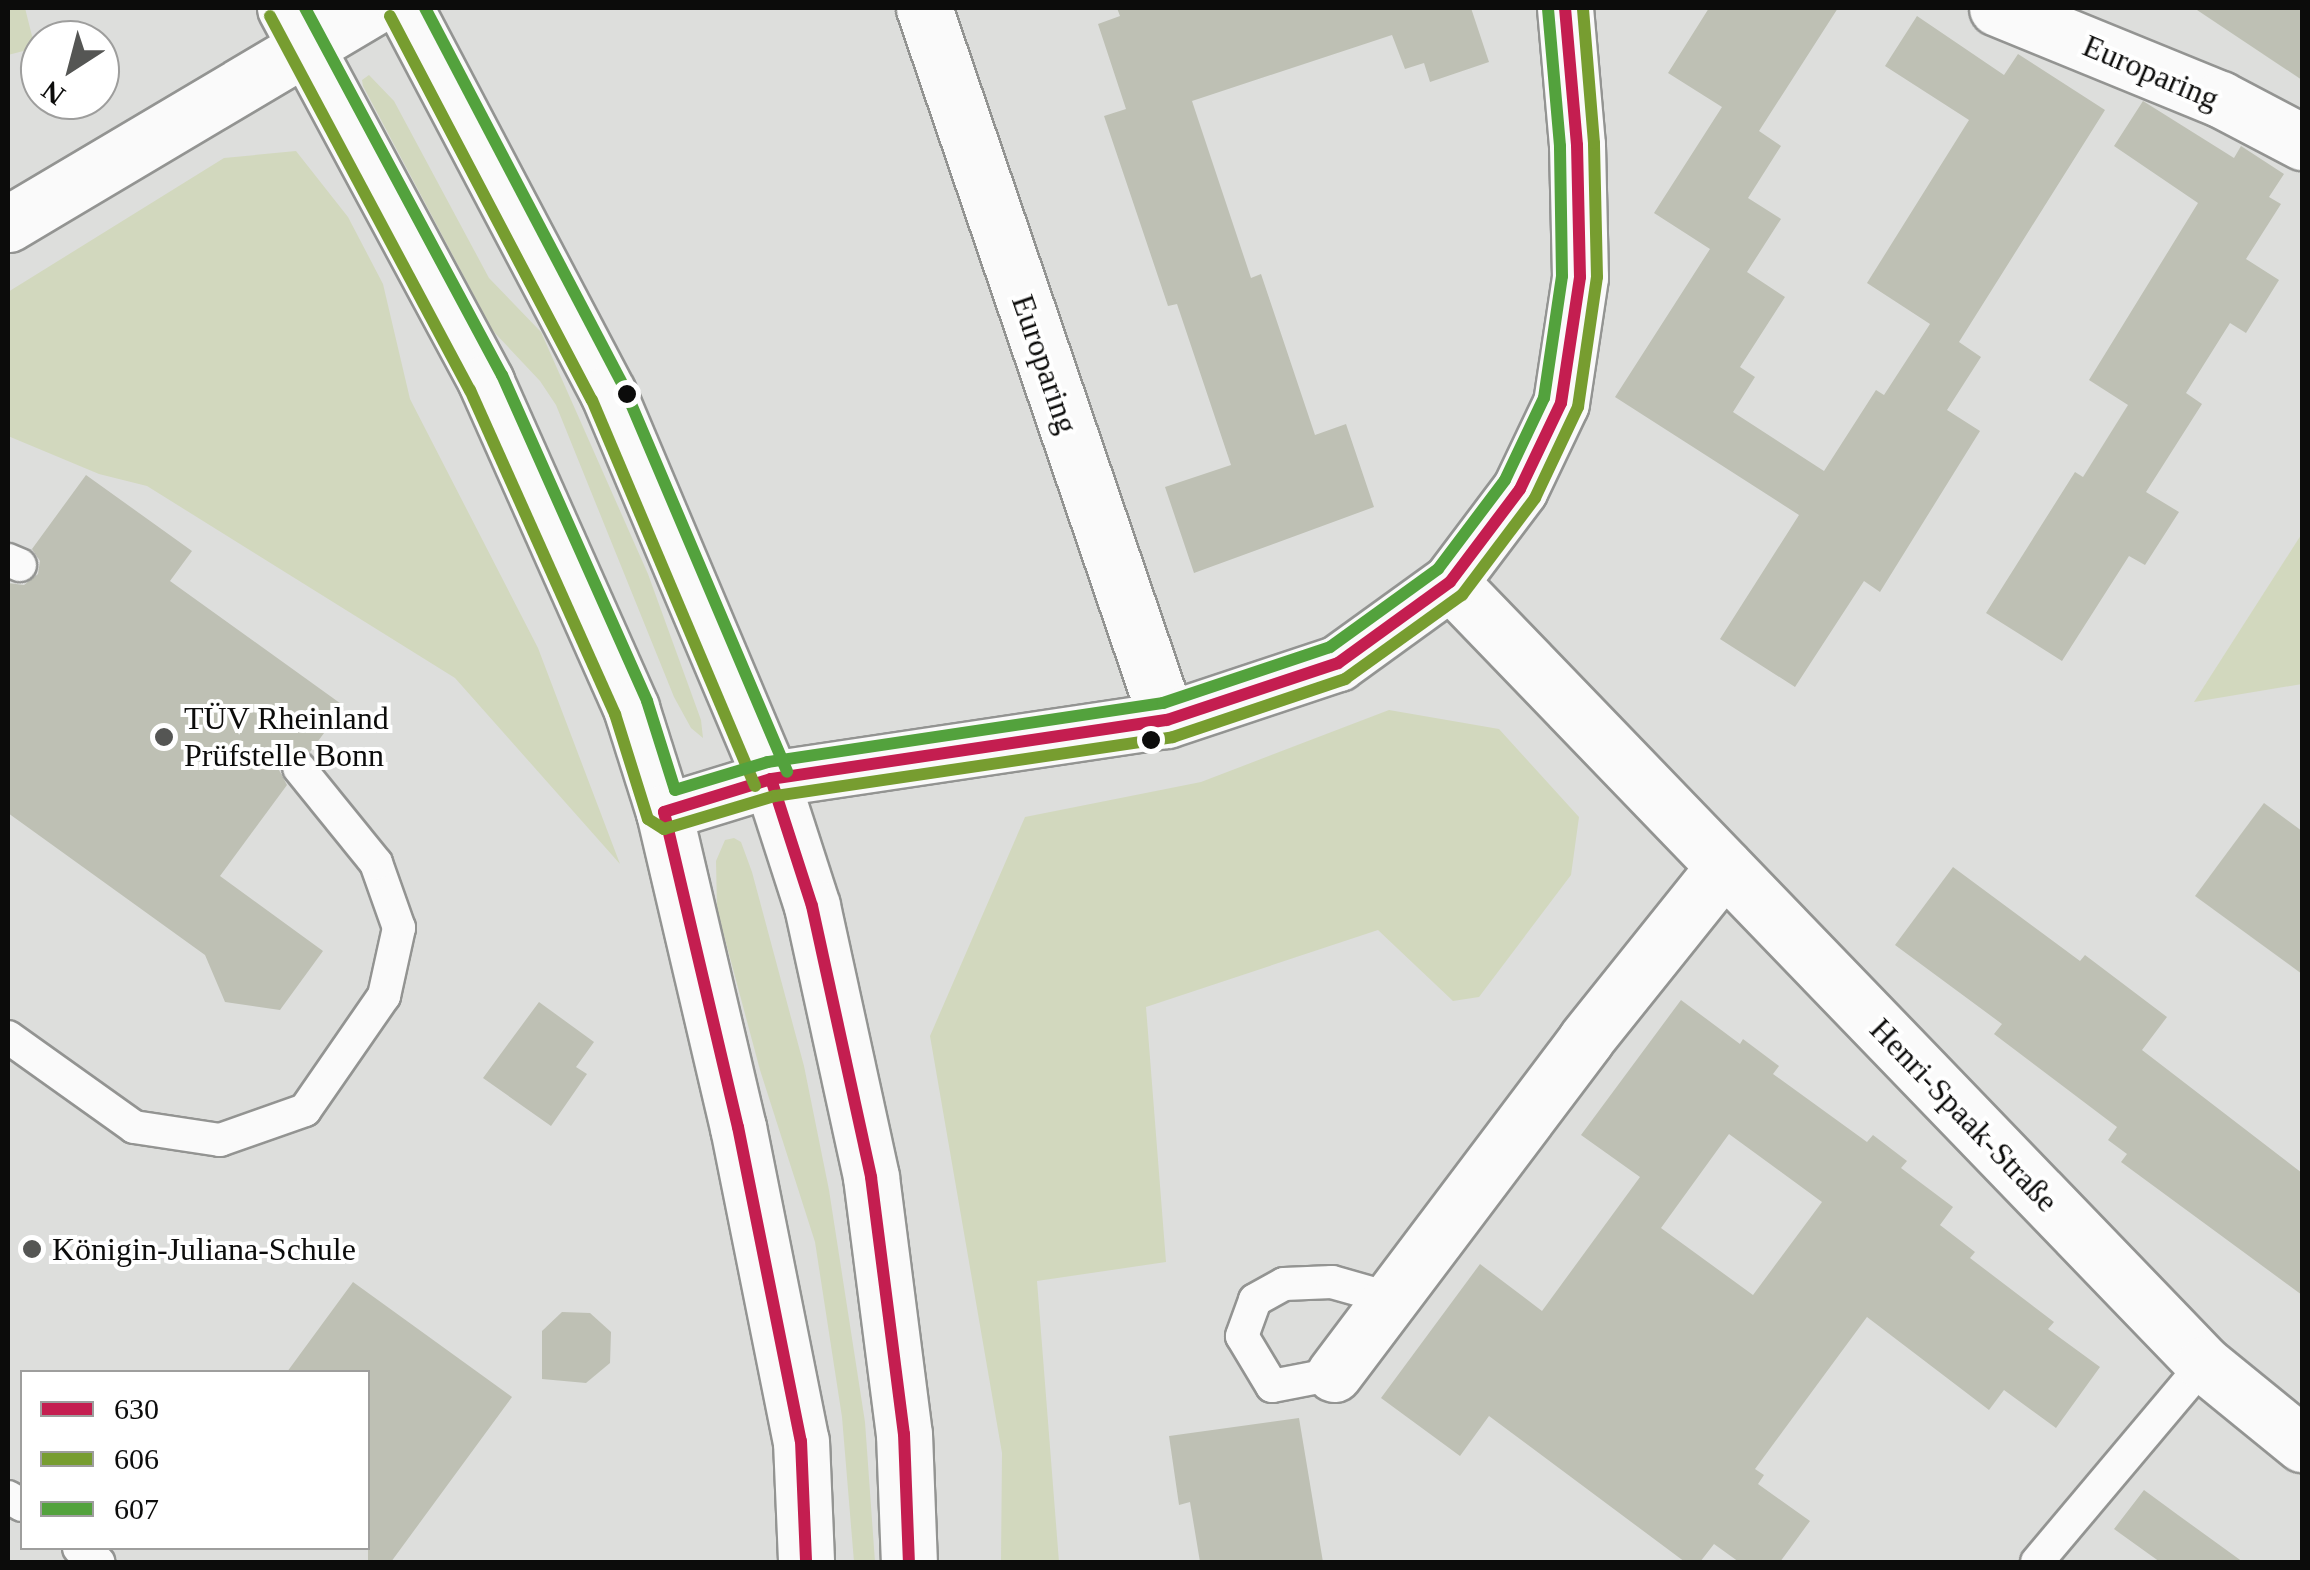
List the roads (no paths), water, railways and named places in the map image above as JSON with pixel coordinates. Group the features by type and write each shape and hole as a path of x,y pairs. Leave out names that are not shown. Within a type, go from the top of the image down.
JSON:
{"street":[{"path":"8,224 297,26 372,8"},
{"path":"404,8 608,393 771,779 812,906 871,1177 904,1434 909,1562"},
{"name":"Europaring","path":"924,8 1167,720"},
{"path":"664,812 771,779 1167,720 1338,662 1450,582 1520,489 1561,402 1580,276 1577,146 1566,8"},
{"name":"Europaring","path":"1997,8 2220,99 2302,142"},
{"path":"297,26 486,382 631,708 664,812 738,1127 801,1441 806,1562"},
{"name":"Henri-Spaak-Straße","path":"1450,582 2204,1364 2302,1444"},
{"path":"1334,1374 1586,1039 1724,867"}],"lane":[{"path":"8,1037 134,1127 220,1140 305,1110 384,996 399,928 376,863 299,768"},
{"path":"1334,1374 1272,1386 1242,1336 1255,1300 1284,1284 1332,1282 1392,1299"},
{"path":"2037,1562 2204,1364"}],"place":[{"name":"TÜV Rheinland Prüfstelle Bonn","path":"164,737"},
{"name":"Königin-Juliana-Schule","path":"32,1249"}]}
